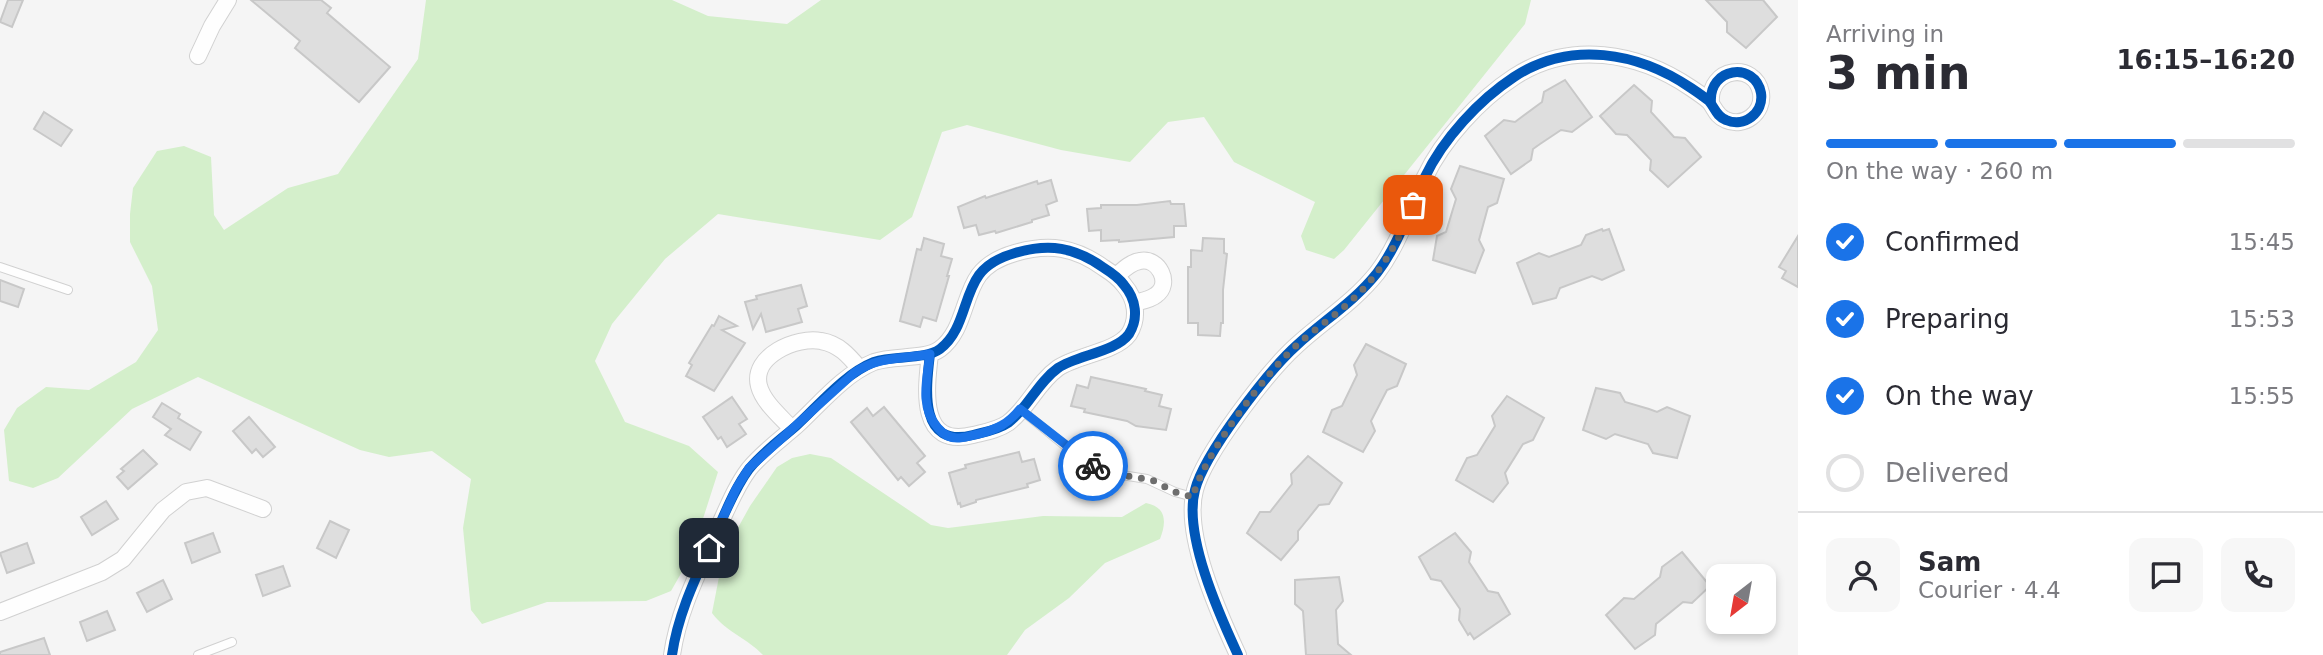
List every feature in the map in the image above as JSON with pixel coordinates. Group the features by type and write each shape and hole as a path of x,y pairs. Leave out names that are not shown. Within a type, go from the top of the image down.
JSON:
{"street":[{"path":"198,56 228,0"},
{"path":"1238,655 1213,596 1200,553 1193,497 1199,478 1208,460 1262,385 1298,344 1354,298 1372,279 1392,250 1427,173 1440,152 1480,107 1512,79 1533,66 1555,58 1582,54 1610,55 1632,61 1670,76 1711,103"},
{"path":"672,655 687,599 736,489 755,462 860,369 892,357 930,354 943,347 960,322 977,279 984,269 998,259 1032,248 1063,247 1086,255 1116,276 1126,287 1134,303 1134,323 1124,339 1060,366 1007,424 993,430 958,438 946,435 933,421 926,403 930,354"},
{"path":"1116,276 1141,261 1153,263 1159,268 1163,280 1160,292 1134,303"},
{"path":"792,429 767,401 759,387 759,372 768,358 790,344 816,340 842,350 860,369"},
{"path":"0,612 102,572 118,563 163,510 186,492 207,488 264,509"}],"lane":[{"path":"0,267 68,290"},
{"path":"1020,409 1079,457 1104,472 1147,479 1193,497"},
{"path":"198,655 232,642"}],"green space":[{"path":"426,0 672,0 708,16 787,24 821,0 1531,0 1525,24 1334,259 1306,250 1301,236 1315,202 1234,162 1204,117 1168,122 1130,162 1061,150 967,125 942,132 912,217 880,240 718,214 665,259 612,324 595,361 625,422 689,446 718,472 691,556 671,591 646,601 547,602 482,624 471,610 463,528 471,479 432,451 389,457 360,450 198,377 132,409 58,478 33,488 9,481 4,430 17,408 46,387 89,390 136,362 158,330 152,286 130,242 133,188 157,151 184,146 211,157 214,215 224,230 288,188 338,174 418,59"},
{"path":"810,454 831,458 931,525 948,528 1043,516 1122,517 1146,503 1161,511 1164,526 1160,539 1105,563 1069,598 1025,630 1007,655 763,655 712,613 719,577 734,535 777,467 792,458"}],"building":[{"path":"8,0 23,0 12,27 0,22"},
{"path":"251,0 321,0 331,8 327,13 390,67 359,102 295,48 300,41"},
{"path":"1706,0 1763,0 1777,17 1746,48 1727,32 1727,22"},
{"path":"1565,80 1592,117 1572,132 1561,130 1540,144 1533,149 1531,160 1511,174 1485,136 1504,120 1515,122 1542,102 1544,92"},
{"path":"1634,85 1652,101 1651,112 1674,137 1685,138 1701,157 1668,187 1650,170 1651,160 1633,141 1627,135 1616,134 1600,116"},
{"path":"44,112 72,130 61,146 34,129"},
{"path":"1460,166 1504,179 1497,203 1488,207 1479,240 1484,250 1475,273 1433,260 1437,236 1446,232 1456,199 1451,189"},
{"path":"1051,180 1057,201 1046,205 1049,215 996,233 995,231 979,235 976,225 964,228 958,207 985,196 986,198 1037,181 1038,184"},
{"path":"1170,201 1171,204 1184,204 1186,226 1174,226 1174,237 1101,241 1101,230 1089,231 1087,209 1101,208 1101,205"},
{"path":"1609,229 1624,270 1602,280 1592,276 1560,288 1556,298 1533,304 1517,263 1539,253 1549,257 1581,245 1586,235"},
{"path":"1798,236 1798,287 1782,278 1786,271 1779,267"},
{"path":"924,238 944,244 941,256 952,259 936,321 923,317 920,327 900,321 917,249 921,250"},
{"path":"1203,238 1224,239 1224,253 1227,254 1220,336 1198,335 1198,323 1188,323 1188,267 1191,267 1191,250 1202,251"},
{"path":"0,280 24,289 18,307 0,301"},
{"path":"801,285 807,306 798,309 802,322 766,332 761,314 753,329 745,302 757,299 756,296"},
{"path":"719,316 737,326 722,330 745,343 714,391 686,376 692,365 689,363"},
{"path":"1366,344 1406,364 1397,386 1387,390 1371,421 1375,431 1363,452 1323,432 1332,410 1342,406 1357,375 1354,365"},
{"path":"1091,377 1162,395 1159,406 1171,409 1166,430 1136,426 1127,421 1084,412 1085,409 1071,406 1077,385 1088,388"},
{"path":"1596,388 1620,393 1625,402 1657,412 1667,407 1690,416 1677,458 1653,453 1648,444 1615,434 1606,439 1583,430"},
{"path":"1507,396 1544,418 1533,440 1523,444 1505,473 1508,483 1493,502 1456,480 1467,458 1477,455 1495,426 1492,416"},
{"path":"732,397 747,419 739,424 746,434 727,447 703,417"},
{"path":"162,403 180,414 178,418 201,432 190,450 165,435 171,429 153,417"},
{"path":"884,407 925,456 917,463 925,472 909,486 901,477 898,480 851,422 867,408 873,416"},
{"path":"249,417 275,447 263,457 256,449 252,453 233,431"},
{"path":"143,450 157,464 128,489 117,477 124,471 121,469"},
{"path":"1019,452 1022,462 1034,459 1040,480 1027,484 1028,487 976,500 961,507 960,503 958,504 949,473 966,468 965,465"},
{"path":"1308,456 1342,483 1329,504 1319,505 1298,531 1298,540 1281,560 1247,533 1260,512 1270,512 1292,484 1291,474"},
{"path":"106,501 118,519 92,535 81,517"},
{"path":"330,521 349,530 336,558 317,548"},
{"path":"213,533 220,552 192,563 185,543"},
{"path":"1455,533 1471,552 1469,562 1488,591 1498,593 1510,614 1474,639 1470,633 1468,635 1459,620 1460,609 1441,581 1431,579 1419,557"},
{"path":"27,543 34,563 7,573 0,553"},
{"path":"1682,552 1706,581 1706,590 1692,603 1683,602 1656,624 1655,635 1635,649 1606,615 1624,598 1634,599 1660,577 1662,567"},
{"path":"283,566 290,586 263,596 256,575"},
{"path":"1339,577 1343,601 1336,610 1338,644 1351,655 1306,655 1303,611 1295,604 1295,580"},
{"path":"163,580 172,599 147,612 137,593"},
{"path":"107,611 115,630 87,641 80,622"},
{"path":"44,638 50,655 0,655 0,652"}],"cycle path":[{"path":"1238,655 1213,596 1198,551 1193,508 1195,490 1201,475 1238,414 1270,374 1297,345 1348,302 1377,273 1398,239 1433,163 1463,121 1514,77 1536,65 1581,55 1604,55 1649,66 1693,90 1709,101 1720,116 1733,122 1746,120 1756,112 1761,93 1750,76 1733,72 1717,82 1712,91 1711,103"},
{"path":"672,655 683,609 695,580 730,502 749,469 832,391 863,367 882,360 926,355 940,349 954,333 979,275 991,264 1005,256 1039,248 1072,251 1115,276 1128,290 1133,302 1134,322 1123,340 1058,368 1015,417 987,432 955,437 943,433 934,424 927,398 930,354"}],"way so far":[{"path":"1093,466 1104,472 1152,480 1175,492 1193,497 1208,460 1262,385 1298,344 1354,298 1372,279 1386,261 1413,205"}],"route":[{"path":"709,548 744,474 765,451 854,373 866,365 892,357 930,354 926,403 936,425 948,436 961,438 999,428 1010,421 1020,409 1093,466"}]}
